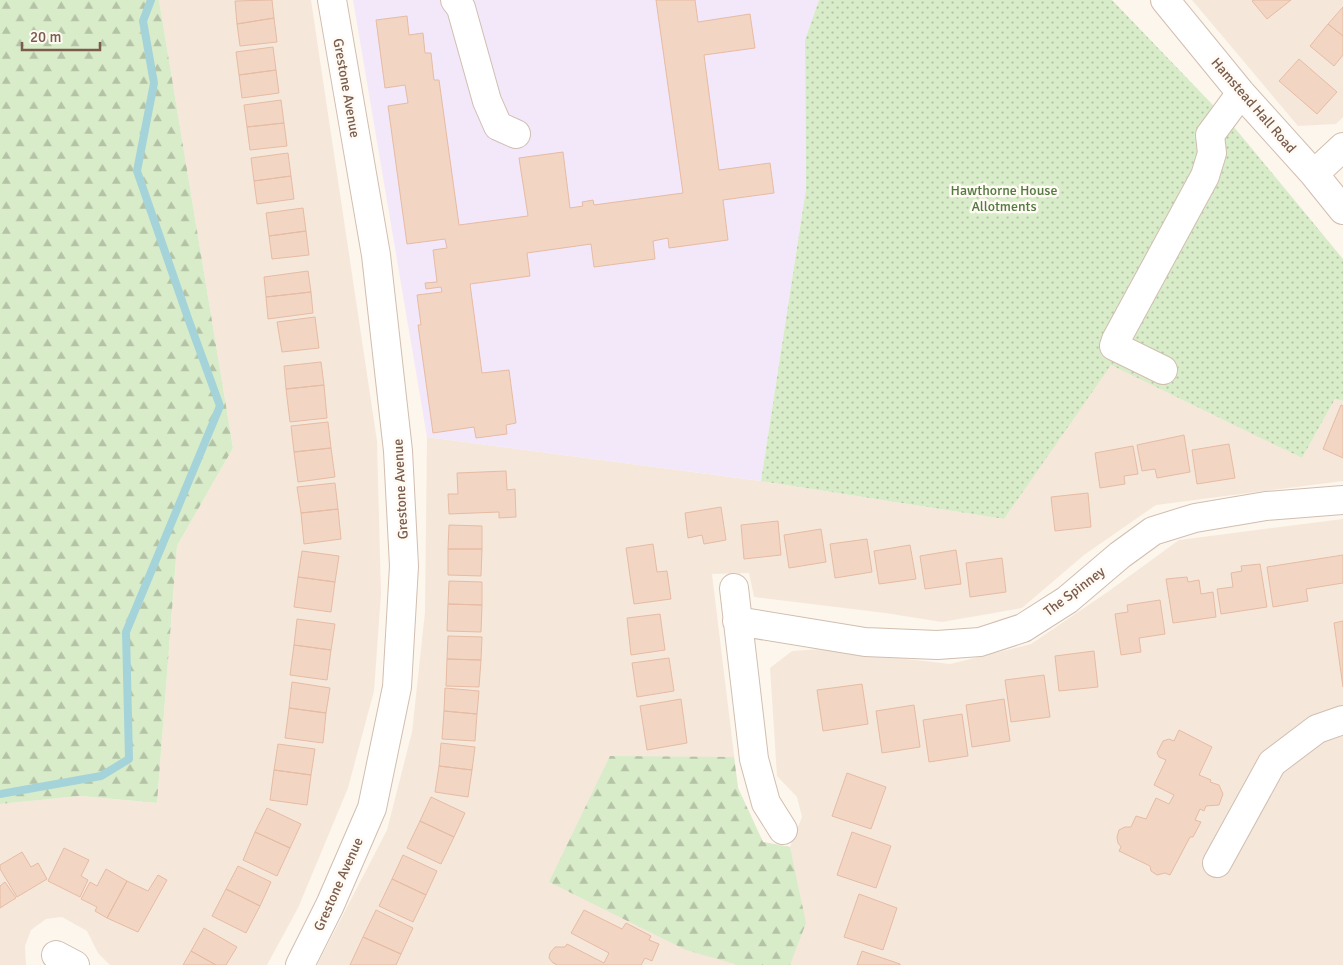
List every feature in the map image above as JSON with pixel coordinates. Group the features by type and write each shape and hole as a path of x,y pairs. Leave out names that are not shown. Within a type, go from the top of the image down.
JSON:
{"street":[{"name":"Grestone Avenue","path":"300,965 330,905 372,808 397,687 404,566 398,451 376,255 332,0"},
{"path":"455,0 461,8 487,101 498,126 516,134"},
{"name":"Hamstead Hall Road","path":"1165,0 1241,93 1314,174 1343,210"},
{"path":"1163,370 1114,346 1205,176 1212,153 1210,135 1241,93"},
{"path":"1314,174 1343,147"},
{"name":"The Spinney","path":"737,621 866,642 937,645 980,642 1023,628 1067,600 1120,555 1153,531 1195,518 1266,506 1343,500"},
{"path":"734,588 754,760 766,803 783,830"},
{"path":"1217,862 1272,763 1317,729 1343,720"}],"shaded area":[{"path":"159,0 311,0 377,441 381,594 374,691 348,788 298,908 267,965 110,965 98,953 87,931 62,917 46,919 31,930 25,946 26,965 0,965 0,804 80,796 157,803 177,546 233,448"},
{"path":"353,0 819,0 805,40 806,189 761,481 427,437"},
{"path":"1192,0 1343,0 1343,117 1336,124 1298,126"},
{"path":"1110,364 1302,458 1335,399 1343,401 1343,481 1156,505 1084,555 1022,608 942,622 754,597 749,573 712,574 738,788 763,842 790,847 802,817 797,797 777,776 770,668 792,651 820,649 950,664 1031,644 1179,540 1343,519 1343,965 317,965 387,830 412,732 425,612 427,437 761,481 1004,519"}],"green space":[{"path":"0,0 159,0 233,448 177,546 157,803 80,796 0,804"},
{"name":"Hawthorne House Allotments","path":"819,0 1112,0 1234,127 1343,259 1343,401 1335,399 1302,458 1111,365 1004,519 761,481 806,189 805,40"},
{"path":"610,756 734,757 738,788 763,842 790,847 806,923 790,965 738,965 686,950 549,882"}],"building":[{"path":"272,0 274,18 237,24 235,1"},
{"path":"656,0 695,0 698,22 750,14 755,48 704,55 719,170 770,163 774,193 723,200 728,240 669,248 668,238 653,241 655,259 594,267 591,244 527,253 530,276 470,284 482,373 509,370 516,423 506,425 507,434 476,438 474,427 433,433 418,325 421,325 417,295 442,292 441,287 426,289 425,283 437,282 433,250 447,248 445,239 407,244 388,106 408,103 405,85 385,88 376,20 407,16 409,35 423,33 425,53 431,53 434,80 439,80 459,225 528,216 519,158 563,152 570,208 583,206 582,202 593,200 594,205 683,193"},
{"path":"1291,0 1267,19 1252,1"},
{"path":"1343,7 1343,36 1328,24"},
{"path":"274,18 277,42 240,46 237,24"},
{"path":"1328,24 1343,36 1343,55 1334,66 1310,46"},
{"path":"273,47 276,70 239,75 236,52"},
{"path":"1299,59 1337,92 1317,114 1279,81"},
{"path":"276,70 279,93 242,98 239,75"},
{"path":"281,100 284,123 247,127 244,105"},
{"path":"284,123 287,146 250,150 247,127"},
{"path":"288,153 291,176 254,181 251,158"},
{"path":"291,176 294,199 257,204 254,181"},
{"path":"303,208 306,231 269,236 266,213"},
{"path":"306,231 309,255 272,259 269,236"},
{"path":"308,271 311,292 266,297 264,277"},
{"path":"311,292 313,313 268,319 266,297"},
{"path":"315,317 319,348 282,352 277,322"},
{"path":"321,362 324,385 286,389 284,366"},
{"path":"324,385 327,418 290,422 286,389"},
{"path":"1341,405 1343,406 1343,458 1323,449"},
{"path":"328,422 331,448 294,452 291,426"},
{"path":"1184,435 1190,472 1157,478 1155,469 1142,471 1137,445"},
{"path":"1229,444 1235,478 1197,484 1192,450"},
{"path":"1133,446 1138,474 1124,476 1125,484 1100,488 1095,453"},
{"path":"331,448 335,477 298,482 294,452"},
{"path":"506,471 507,490 515,489 516,517 499,518 499,512 449,514 448,494 458,494 457,473"},
{"path":"335,483 338,509 301,513 297,487"},
{"path":"1088,493 1091,527 1055,531 1051,497"},
{"path":"721,507 726,540 704,544 702,535 688,538 685,513"},
{"path":"338,509 341,539 304,544 301,513"},
{"path":"778,521 781,555 744,559 741,525"},
{"path":"449,525 482,526 482,549 448,549"},
{"path":"821,529 826,562 789,568 784,535"},
{"path":"867,539 872,572 835,578 830,544"},
{"path":"653,544 657,572 667,571 671,599 634,604 626,548"},
{"path":"910,545 916,579 879,584 874,551"},
{"path":"448,549 482,549 481,576 448,575"},
{"path":"956,550 961,584 925,589 920,556"},
{"path":"302,551 339,556 335,582 298,577"},
{"path":"1343,555 1343,583 1306,589 1308,601 1273,607 1267,567"},
{"path":"1002,558 1006,592 970,597 966,563"},
{"path":"1260,564 1267,607 1221,614 1217,589 1233,587 1231,573 1242,571 1241,566"},
{"path":"298,577 335,582 331,612 294,607"},
{"path":"1187,577 1188,582 1199,580 1201,594 1213,592 1216,617 1173,623 1166,579"},
{"path":"449,581 482,582 482,605 448,604"},
{"path":"1160,600 1165,634 1139,638 1141,652 1121,655 1115,614 1128,612 1127,605"},
{"path":"448,604 482,605 481,632 447,631"},
{"path":"660,614 665,650 631,655 627,618"},
{"path":"297,619 335,624 331,650 294,645"},
{"path":"1343,621 1343,687 1334,623"},
{"path":"448,636 482,637 481,660 447,659"},
{"path":"294,645 331,650 327,680 290,675"},
{"path":"1094,651 1098,687 1059,691 1055,656"},
{"path":"669,658 674,691 637,697 632,663"},
{"path":"447,659 481,660 479,687 446,686"},
{"path":"1044,675 1050,717 1011,722 1005,680"},
{"path":"292,682 330,688 326,713 289,708"},
{"path":"862,684 868,724 823,731 817,690"},
{"path":"445,688 479,691 477,714 444,711"},
{"path":"681,699 687,743 647,750 640,706"},
{"path":"1004,699 1010,741 972,747 966,705"},
{"path":"914,705 920,747 882,753 876,711"},
{"path":"289,708 326,713 323,743 285,738"},
{"path":"444,711 477,714 475,741 442,739"},
{"path":"962,714 968,756 929,762 923,720"},
{"path":"1179,730 1212,747 1199,775 1219,785 1223,794 1219,805 1206,806 1204,811 1200,809 1195,820 1201,822 1193,837 1190,837 1170,875 1165,873 1157,875 1151,871 1150,866 1119,851 1121,847 1117,837 1119,830 1131,827 1136,816 1146,819 1156,798 1169,804 1174,795 1154,785 1166,760 1159,757 1157,753 1163,741 1169,739 1174,741"},
{"path":"441,743 475,747 472,770 439,766"},
{"path":"278,744 315,749 311,775 274,770"},
{"path":"439,766 472,770 468,797 435,792"},
{"path":"274,770 311,775 307,805 270,800"},
{"path":"847,773 886,787 871,829 832,816"},
{"path":"431,797 465,813 454,837 420,821"},
{"path":"267,808 301,824 290,848 255,832"},
{"path":"420,821 454,837 441,864 407,848"},
{"path":"255,832 290,848 277,876 243,860"},
{"path":"852,832 891,846 876,888 837,875"},
{"path":"64,848 89,860 81,876 88,880 80,897 48,881"},
{"path":"22,852 31,867 38,863 47,879 17,897 0,869 0,865"},
{"path":"403,855 437,871 426,895 392,879"},
{"path":"238,866 271,882 260,906 226,889"},
{"path":"106,869 127,881 107,918 95,911 97,907 81,899 90,882 97,886"},
{"path":"158,875 167,880 138,932 107,918 127,881 148,891"},
{"path":"392,879 426,895 413,922 379,906"},
{"path":"5,882 16,898 0,908 0,886"},
{"path":"226,889 260,906 246,933 212,916"},
{"path":"859,894 897,908 883,950 844,937"},
{"path":"376,910 413,928 401,954 363,937"},
{"path":"584,910 622,929 626,923 651,936 649,940 659,944 652,961 645,958 641,965 556,965 553,963 549,958 550,953 555,947 565,947 567,944 604,963 609,953 571,933"},
{"path":"204,928 237,947 226,965 216,965 191,951"},
{"path":"363,937 401,954 396,965 350,965"},
{"path":"191,951 216,965 183,965"},
{"path":"862,951 900,964 900,965 857,965"}],"waterway":[{"path":"0,794 101,776 129,759 126,632 220,406 137,171 154,83 143,21 151,0"}]}
